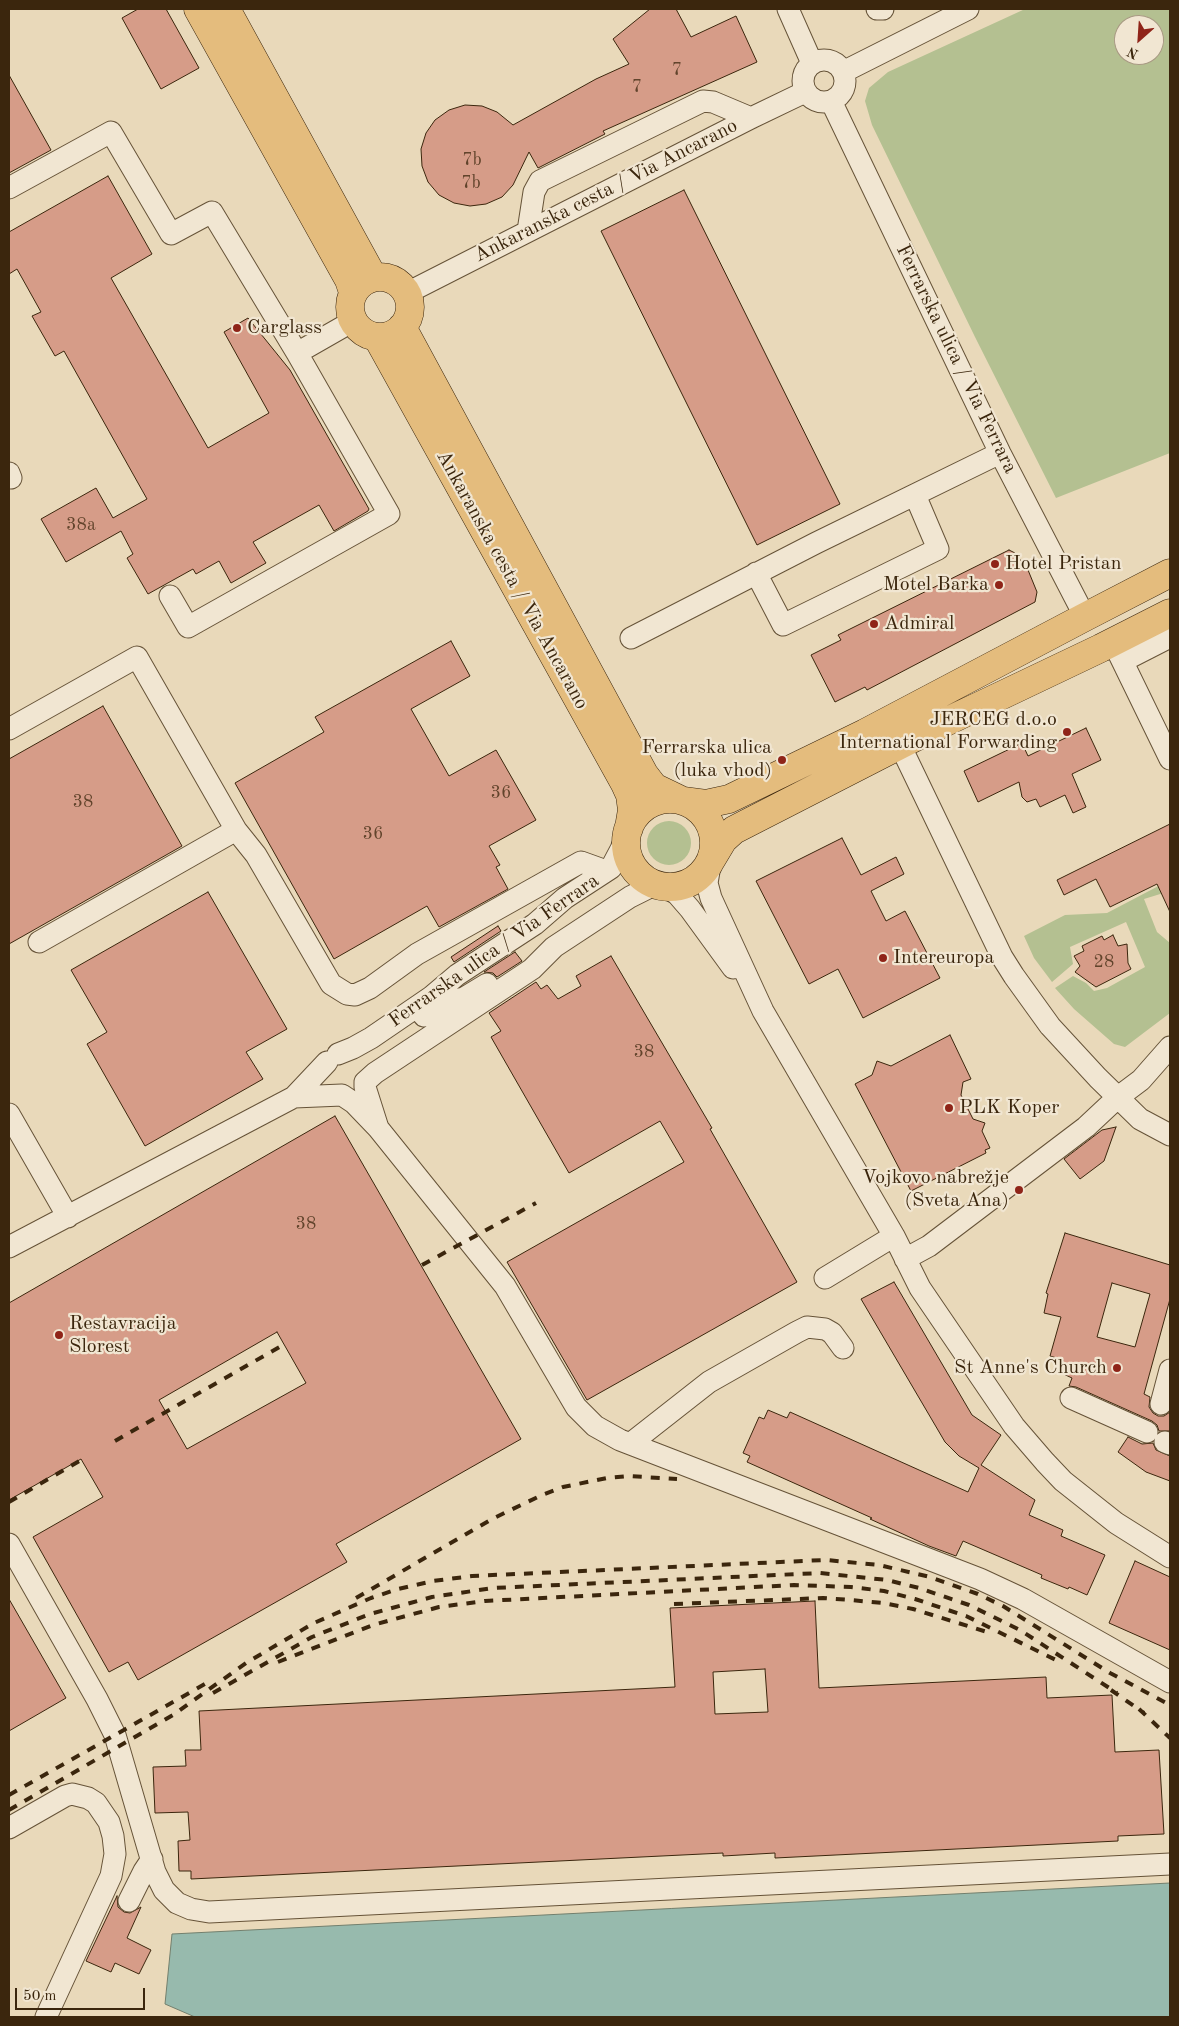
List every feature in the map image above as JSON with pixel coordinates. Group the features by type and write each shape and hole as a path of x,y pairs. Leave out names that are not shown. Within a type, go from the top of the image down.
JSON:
{"main road":[{"path":"198,9 349,280 363,285"},
{"path":"226,9 363,285"},
{"path":"381,276 396,281 407,293 410,307 407,321 390,332 363,332 353,321 350,307 363,285 381,276"},
{"name":"Ankaranska cesta / Via Ancarano","path":"390,332 644,774 654,788 683,801"},
{"name":"Ankaranska cesta / Via Ancarano","path":"390,332 628,790 632,810 628,828"},
{"path":"683,801 706,804 729,799 865,733 1084,617 1170,574"},
{"path":"711,860 714,852 714,838 710,824 702,812 690,803 676,799 661,800 648,805 636,814 628,828 626,841 628,855 634,869 644,879 657,886 665,887 679,886 692,881 699,877 708,866 723,840 734,830 900,745 1118,651 1170,613"}],"street":[{"path":"788,9 812,63"},
{"path":"877,9 883,9"},
{"path":"843,72 968,9"},
{"path":"826,60 833,62 843,72 844,86 842,92 831,101 817,101 806,92 802,79 807,67 812,63 826,60"},
{"name":"Ankaranska cesta / Via Ancarano","path":"407,293 751,118 806,92"},
{"path":"528,231 534,192 540,181 703,101 713,102 751,118"},
{"name":"Ferrarska ulica / Via Ferrara","path":"831,101 1000,453 1084,617"},
{"path":"9,188 111,132 171,234 212,212 297,353 389,514 188,627 170,596"},
{"path":"297,353 353,321"},
{"path":"631,638 1000,453"},
{"path":"756,574 784,625 938,549 915,495"},
{"path":"1170,637 1118,651 1170,759"},
{"path":"9,729 137,657 236,830 256,855 330,984 347,994 362,992 417,954 581,862 606,871"},
{"path":"900,745 1002,957 1014,976 1050,1026 1118,1098 1140,1119 1170,1135"},
{"name":"Ferrarska ulica / Via Ferrara","path":"333,1058 371,1038 431,997 457,975 535,924 566,898 611,868 621,849 628,828"},
{"path":"39,942 236,830"},
{"path":"711,860 707,883 711,898 763,1011 900,1249 920,1288 1014,1426 1045,1462 1063,1481 1110,1518 1170,1557"},
{"name":"Ferrarska ulica / Via Ferrara","path":"372,1072 532,970 554,947 594,921 650,887 665,887"},
{"path":"665,887 677,894 690,908 763,1011"},
{"path":"294,1097 342,1095 356,1092 372,1072 458,1036 547,974 566,956 594,921"},
{"path":"825,1278 900,1249 929,1246 1086,1127 1141,1080 1170,1047"},
{"path":"9,1247 294,1097 333,1058 345,1053 358,1057 372,1072"},
{"path":"333,1058 324,1069 326,1083 336,1093 354,1103 378,1128 505,1286 576,1407 595,1426 630,1444 980,1579 1023,1599 1170,1682"},
{"path":"372,1072 365,1093 378,1128"},
{"path":"9,1114 68,1217"},
{"path":"630,1444 709,1382 808,1327 825,1329 832,1333 843,1348"},
{"path":"1161,1404 1170,1370"},
{"path":"1071,1398 1161,1439"},
{"path":"9,1544 115,1735 155,1872 164,1890 177,1904 191,1909 208,1912 1170,1864"},
{"path":"9,1828 65,1796 72,1794 88,1798 96,1803 109,1822 113,1836 115,1854 111,1876 46,2017"},
{"path":"129,1901 152,1859"}],"green space":[{"path":"1025,9 1170,9 1170,453 1056,498 872,125 865,101 869,88 888,72"},
{"path":"665,821 673,821 685,827 691,843 685,859 673,865 665,865 653,859 647,847 647,839 653,827"},
{"path":"1170,880 1170,891 1144,899 1157,932 1170,943 1170,1013 1125,1047 1114,1044 1074,1009 1055,988 1073,976 1086,983 1094,991 1107,988 1145,967 1126,922 1070,947 1073,964 1052,982 1034,958 1024,936 1065,915 1107,913"}],"shaded area":[{"path":"1170,1883 1170,2017 195,2017 165,2004 172,1934"}],"building":[{"path":"138,9 166,9 199,68 161,89 122,18"},
{"path":"650,9 676,9 691,37 736,16 757,62 603,131 605,134 538,168 529,152 513,185 502,197 486,204 470,206 454,203 439,195 428,182 422,166 421,149 426,133 435,120 449,110 465,105 482,106 497,112 513,125 596,79 629,64 613,39"},
{"path":"9,75 51,150 9,173"},
{"path":"108,176 152,254 111,278 208,448 269,413 224,332 248,318 290,370 369,509 334,531 319,505 253,542 266,563 231,583 219,561 196,574 193,569 148,594 127,558 133,554 121,531 66,562 41,519 96,488 113,518 147,499 64,351 55,356 32,316 41,312 17,269 9,274 9,232"},
{"path":"684,190 840,504 757,545 601,231"},
{"path":"1009,550 1015,553 1028,570 1037,592 1035,602 867,690 865,687 835,702 811,655 841,640 838,635"},
{"path":"451,641 470,676 411,709 449,776 496,750 536,820 489,846 500,865 496,867 508,889 439,927 427,906 334,959 235,783 324,732 315,717"},
{"path":"103,706 182,846 9,944 9,759"},
{"path":"1086,728 1101,760 1072,774 1086,807 1073,813 1065,795 1040,807 1036,799 1027,802 1022,797 1019,782 978,802 964,771 1022,743 1028,756"},
{"path":"1170,824 1170,912 1157,884 1110,907 1096,879 1064,895 1057,880"},
{"path":"842,838 861,875 896,857 904,874 871,891 886,921 905,911 940,978 863,1018 838,969 809,984 756,881"},
{"path":"208,892 287,1029 246,1052 263,1079 145,1146 87,1044 107,1032 71,970"},
{"path":"498,926 501,931 454,962 451,957"},
{"path":"1113,935 1118,946 1127,944 1128,963 1131,969 1096,987 1075,972 1080,966 1074,956 1084,951 1082,946 1102,936 1104,940"},
{"path":"515,952 522,961 497,977 493,973 484,972"},
{"path":"611,956 712,1128 710,1129 797,1282 587,1400 507,1262 684,1162 660,1121 569,1173 491,1037 501,1031 489,1013 536,982 541,989 547,985 558,999 581,986 576,976"},
{"path":"950,1035 971,1079 963,1082 961,1095 973,1119 985,1123 982,1131 990,1148 985,1150 986,1153 911,1191 855,1084 872,1075 877,1061 891,1066"},
{"path":"335,1116 521,1439 336,1544 347,1562 138,1680 128,1662 109,1672 33,1537 103,1497 81,1459 9,1500 9,1303","holes":["277,1332 306,1383 187,1449 159,1400"]},
{"path":"1116,1127 1104,1161 1080,1179 1064,1159 1102,1130"},
{"path":"1065,1233 1170,1265 1170,1299 1144,1394 1150,1397 1149,1407 1153,1413 1158,1416 1164,1416 1170,1412 1170,1431 1159,1431 1157,1425 1152,1421 1076,1387 1069,1386 1072,1378 1057,1371 1063,1360 1050,1356 1061,1317 1044,1313 1048,1294 1046,1293","holes":["1112,1283 1150,1294 1135,1347 1097,1337"]},
{"path":"894,1282 972,1415 1001,1435 981,1465 1035,1500 1029,1515 1063,1530 1061,1536 1105,1555 1087,1595 1041,1578 1042,1575 963,1541 956,1556 929,1546 870,1519 872,1518 747,1462 750,1456 743,1453 759,1417 764,1419 768,1410 787,1418 790,1412 968,1492 979,1468 959,1456 945,1442 861,1299"},
{"path":"1128,1437 1142,1444 1153,1443 1156,1450 1170,1456 1170,1481 1146,1472 1118,1452"},
{"path":"1135,1561 1170,1577 1170,1650 1109,1623"},
{"path":"9,1599 66,1698 9,1731"},
{"path":"815,1601 819,1688 1046,1677 1047,1698 1112,1695 1115,1752 1159,1750 1164,1834 1118,1836 1118,1841 775,1858 775,1853 723,1856 723,1853 191,1879 191,1871 179,1871 178,1841 190,1840 188,1812 155,1813 153,1767 186,1766 185,1750 201,1750 199,1711 675,1687 670,1608","holes":["765,1669 768,1712 715,1714 713,1672"]},
{"path":"117,1896 118,1907 124,1912 130,1913 141,1907 127,1938 151,1950 139,1974 115,1963 111,1972 86,1961"}],"railway":[{"path":"422,1265 536,1203"},
{"path":"115,1441 283,1345"},
{"path":"9,1502 81,1460"},
{"path":"356,1598 492,1519 563,1487 607,1478 628,1476 677,1479"},
{"path":"9,1810 173,1715 246,1663 314,1623 371,1598 398,1589 433,1581 472,1576 826,1560 879,1565 930,1577 978,1594 1003,1606 1110,1673 1170,1705"},
{"path":"213,1693 312,1637 370,1614 432,1597 493,1588 820,1573 887,1580 919,1588 969,1605 1020,1630 1117,1693"},
{"path":"278,1662 373,1625 439,1607 485,1601 794,1585 851,1587 884,1591 915,1599 966,1616 1058,1661"},
{"path":"674,1604 823,1598 850,1600 883,1603 913,1609 987,1632"},
{"path":"9,1795 212,1680"},
{"path":"1111,1690 1144,1713"},
{"path":"1139,1709 1170,1738"}],"place":[{"name":"Carglass","path":"237,328"},
{"name":"Hotel Pristan","path":"995,564"},
{"name":"Motel Barka","path":"999,585"},
{"name":"Admiral","path":"874,624"},
{"name":"JERCEG d.o.o International Forwarding","path":"1067,732"},
{"name":"Ferrarska ulica (luka vhod)","path":"782,760"},
{"name":"Intereuropa","path":"883,958"},
{"name":"PLK Koper","path":"949,1108"},
{"name":"Vojkovo nabrežje (Sveta Ana)","path":"1019,1190"},
{"name":"Restavracija Slorest","path":"59,1335"},
{"name":"St Anne's Church","path":"1117,1368"}]}
